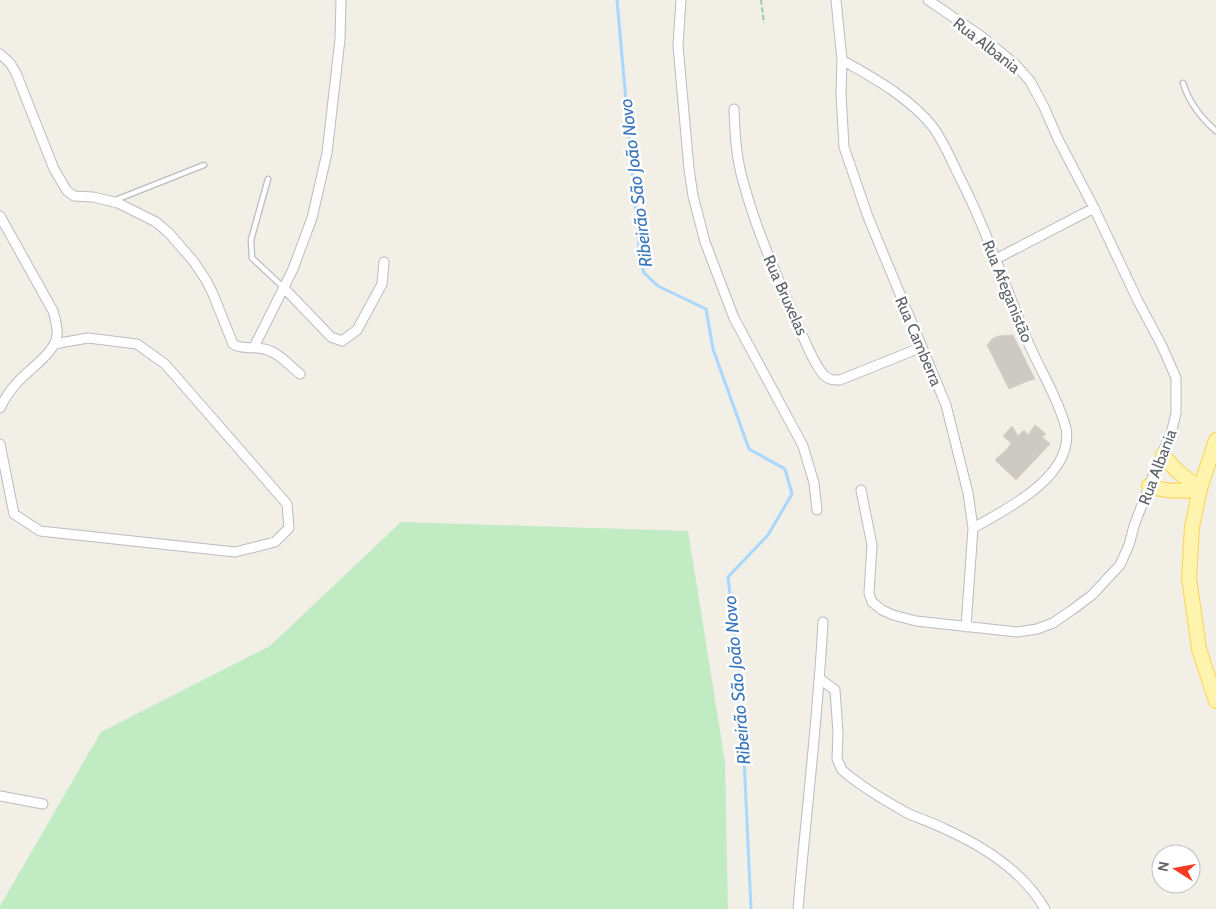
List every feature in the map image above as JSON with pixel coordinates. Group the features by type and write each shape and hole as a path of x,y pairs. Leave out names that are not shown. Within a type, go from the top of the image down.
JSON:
{"main road":[{"path":"1216,440 1200,490 1192,527 1189,578 1199,649 1216,702"},
{"path":"1163,455 1176,470 1200,490"},
{"path":"1149,486 1176,491 1200,490"}],"street":[{"path":"254,347 293,269 312,218 327,153 340,39 341,0"},
{"path":"681,0 678,46 689,170 693,196 705,242 734,318 803,446 814,483 817,510"},
{"name":"Rua Camberra","path":"836,0 842,60 841,94 844,147 868,217 946,405 968,494 973,528 966,627"},
{"name":"Rua Albania","path":"861,490 872,544 869,593 872,602 882,610 908,619 1017,632 1027,630 1053,623 1072,610 1092,595 1120,565 1129,545 1149,486 1163,455 1176,413 1176,378 1162,346 1030,81 1015,64 981,36 928,0"},
{"path":"0,54 3,55 16,72 54,169 67,191 74,196 112,201 156,222 170,233 206,280 233,344 238,347 270,350 300,374"},
{"name":"Rua Afeganistão","path":"842,60 870,76 897,95 922,114 935,130 969,195 1029,344 1061,410 1066,428 1066,444 1061,460 1047,478 1007,510 973,528"},
{"name":"Rua Bruxelas","path":"734,109 737,155 742,181 758,230 795,318 824,375 832,380 840,380 922,347"},
{"path":"996,259 1094,208"},
{"path":"0,216 53,312 57,336 49,352 15,384 0,408"},
{"path":"284,288 331,337 342,341 357,330 382,284 384,262"},
{"path":"0,444 14,514 40,531 235,552 275,542 290,528 287,504 166,364 137,344 88,338 54,344"},
{"path":"798,909 806,806 820,679 823,622"},
{"path":"820,679 835,690 838,734 837,759 842,770 909,814 968,840 991,855 1019,877 1039,899 1045,909"},
{"path":"0,796 43,804"}],"lane":[{"path":"1183,84 1191,103 1216,131"},
{"path":"112,201 204,165"},
{"path":"268,179 251,240 252,258 284,288"}],"path":[{"path":"761,0 764,23"}],"green space":[{"path":"401,522 688,531 725,762 728,909 0,909 101,732 270,646"}],"building":[{"path":"1013,335 1035,379 1009,389 987,345 993,338"},
{"path":"1035,425 1046,434 1042,437 1050,444 1016,480 995,460 1011,443 1003,436 1012,426 1018,436 1024,430 1028,435"}],"waterway":[{"name":"Ribeirão São João Novo","path":"617,0 640,257 644,273 658,286 706,309 713,349 749,449 785,469 792,494 768,535 728,577 741,692 751,909"}]}
